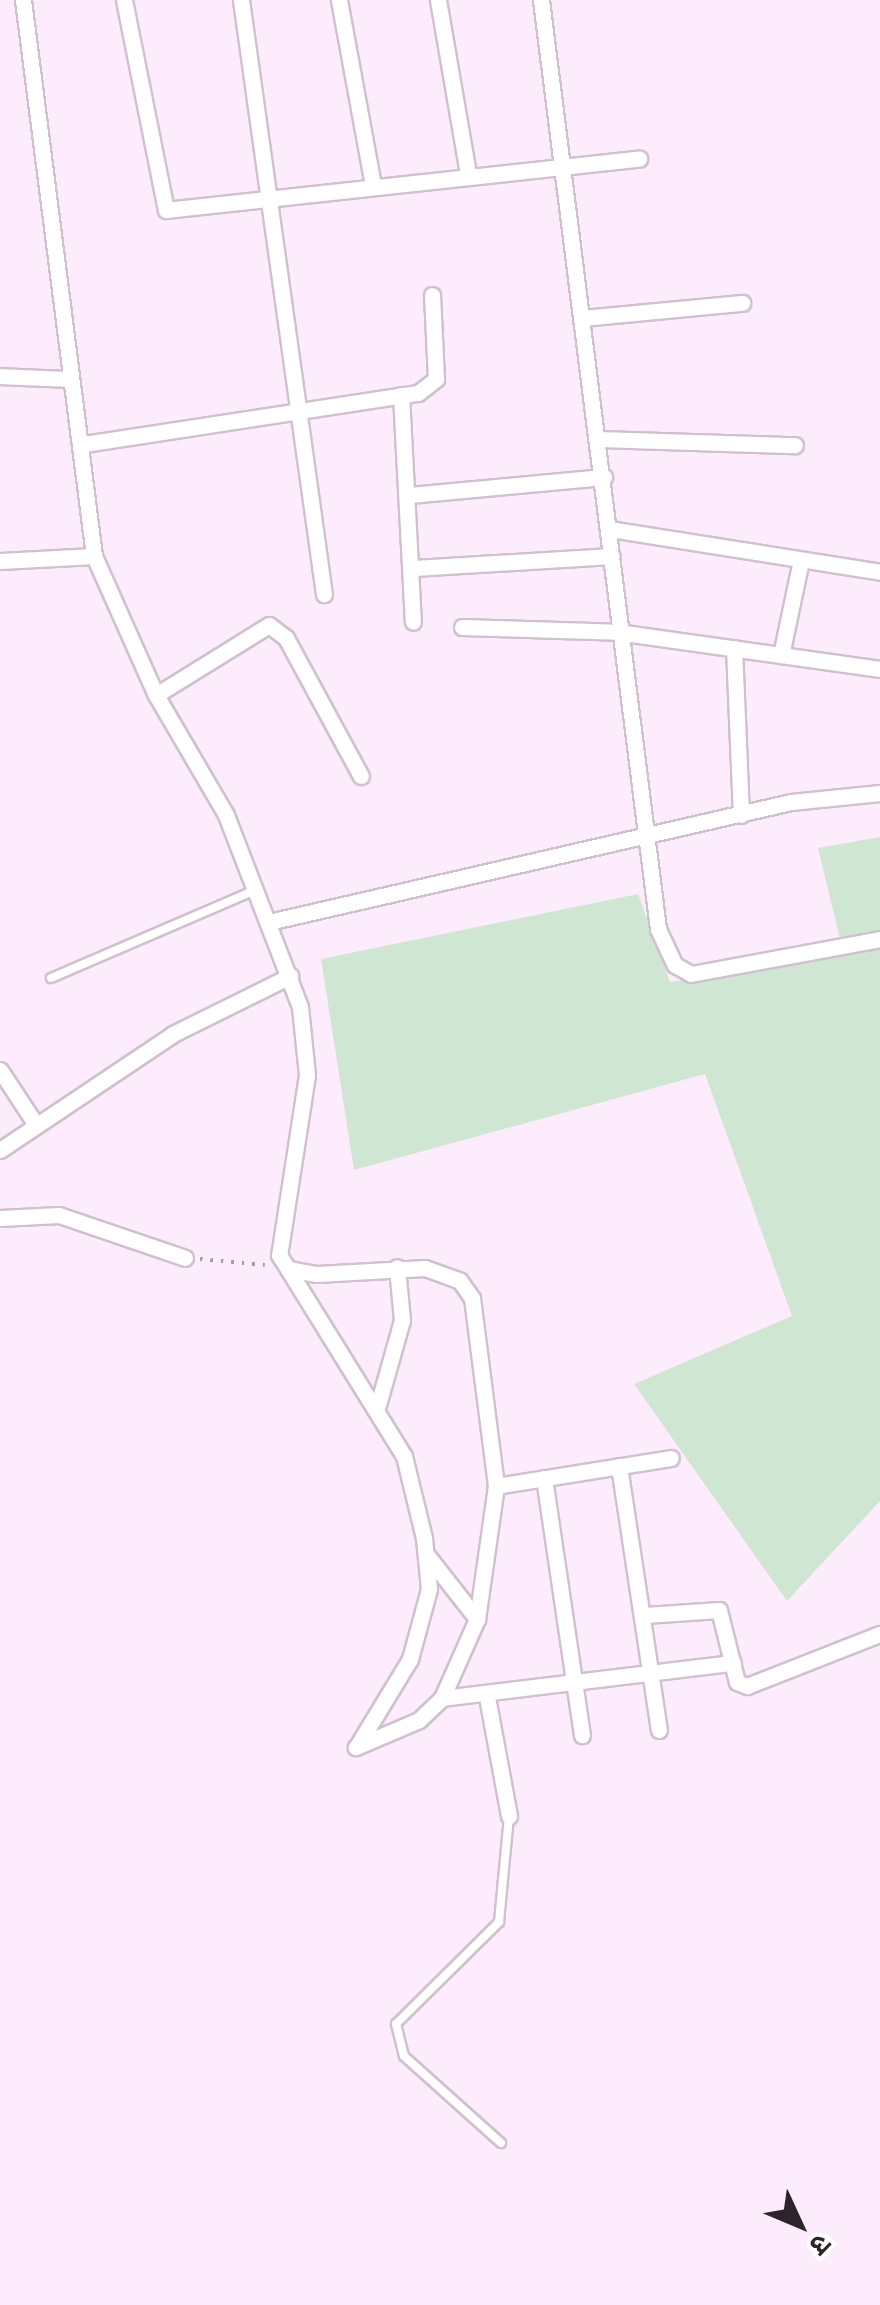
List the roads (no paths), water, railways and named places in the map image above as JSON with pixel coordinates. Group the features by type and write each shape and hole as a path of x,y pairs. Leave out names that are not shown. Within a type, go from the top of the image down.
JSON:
{"street":[{"path":"24,0 56,212 70,378 84,444 94,556 156,695 259,888 290,976 307,1075 279,1255 288,1269 378,1405 418,1495 429,1589 410,1659 356,1747 419,1720 442,1698 477,1620 496,1486 472,1298 441,1272 397,1267 288,1269"},
{"path":"124,0 162,206 270,202 372,185 639,159"},
{"path":"241,0 324,594"},
{"path":"340,0 372,185"},
{"path":"438,0 468,174"},
{"path":"541,0 604,477 641,842 658,930 674,964 691,974 880,939"},
{"path":"84,444 298,408 401,396 436,379 432,295"},
{"path":"582,318 742,303"},
{"path":"0,376 70,378"},
{"path":"401,396 414,568 412,622"},
{"path":"598,439 795,445"},
{"path":"409,495 604,477"},
{"path":"610,530 880,572"},
{"path":"0,561 94,556"},
{"path":"414,568 612,556"},
{"path":"780,655 801,560"},
{"path":"156,695 270,625 286,638 362,776"},
{"path":"462,626 617,632 880,669"},
{"path":"734,648 741,815"},
{"path":"272,921 641,842 741,815 880,793"},
{"path":"0,1150 173,1034 290,976"},
{"path":"0,1070 36,1125"},
{"path":"0,1218 59,1216 185,1258"},
{"path":"378,1405 402,1320 397,1267"},
{"path":"496,1486 671,1458"},
{"path":"619,1466 654,1674 658,1730"},
{"path":"544,1478 582,1735"},
{"path":"426,1554 477,1620"},
{"path":"645,1615 719,1610 737,1682 759,1684 880,1634"},
{"path":"442,1698 574,1686 732,1664"},
{"path":"487,1696 508,1816"}],"lane":[{"path":"51,978 259,888"},
{"path":"501,2143 404,2056 396,2024 499,1922 508,1816"}]}
